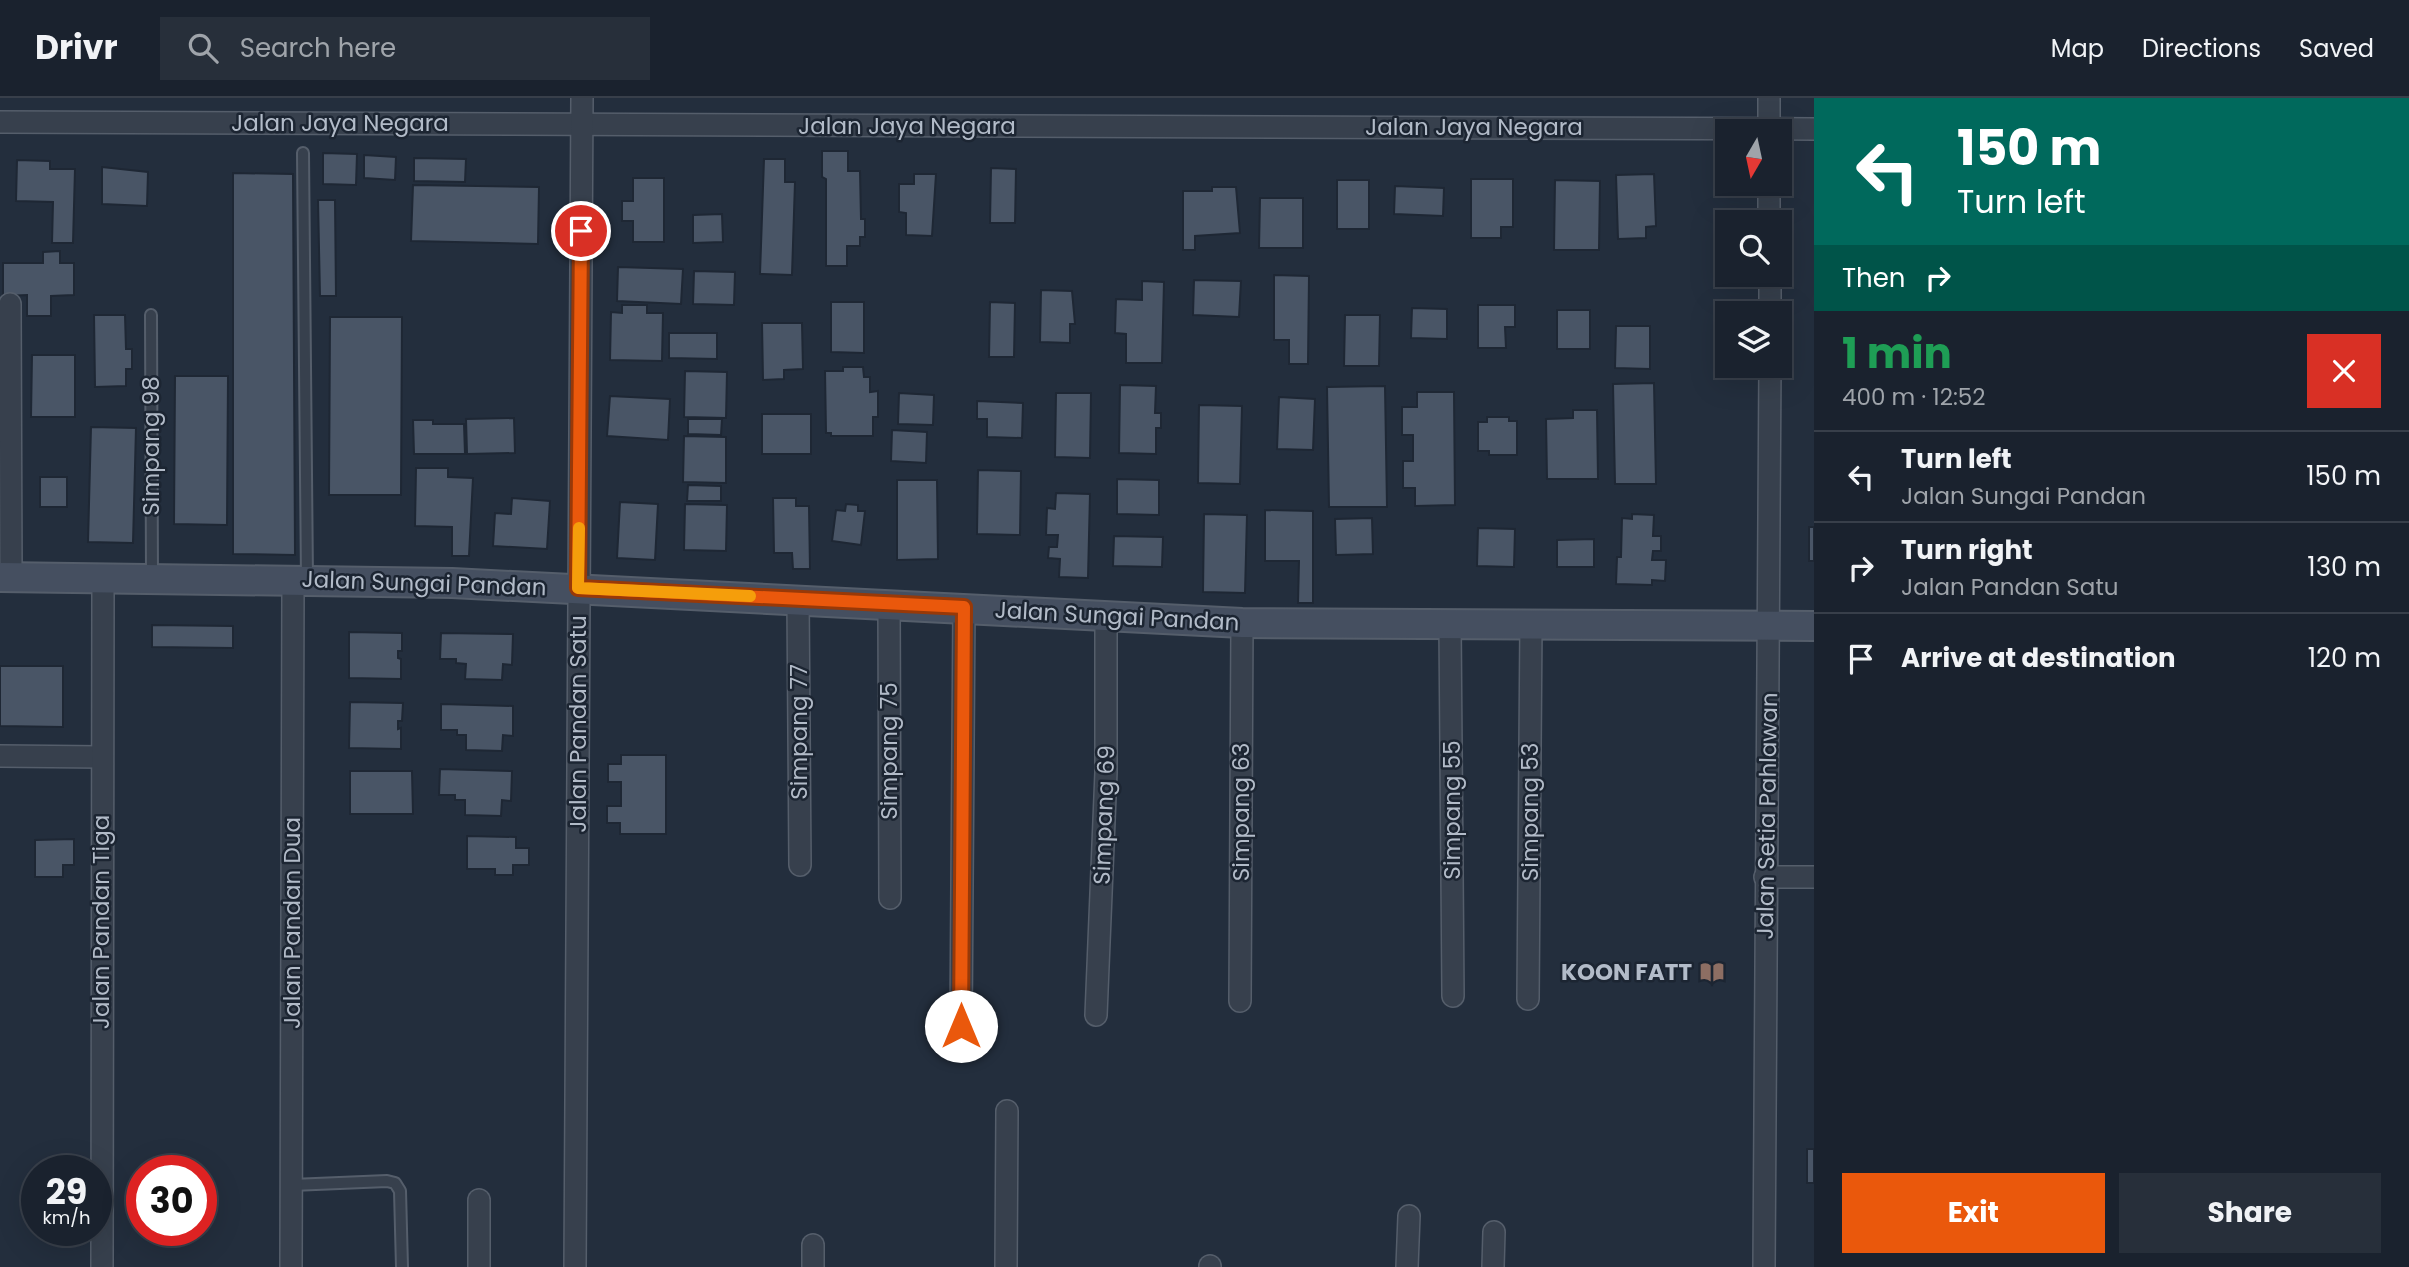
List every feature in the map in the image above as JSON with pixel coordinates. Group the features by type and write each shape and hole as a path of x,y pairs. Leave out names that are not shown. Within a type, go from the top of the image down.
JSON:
{"street":[{"name":"Jalan Pandan Satu","path":"575,1267 582,98"},
{"path":"1769,98 1769,119"},
{"name":"Jalan Jaya Negara","path":"0,122 1715,130"},
{"name":"Jalan Jaya Negara","path":"1792,129 1814,129"},
{"path":"5,577 10,304"},
{"name":"Jalan Setia Pahlawan","path":"1764,1267 1770,378"},
{"name":"Jalan Sungai Pandan","path":"5,577 300,579 578,588 1242,623 1814,626"},
{"name":"Jalan Pandan Tiga","path":"102,1267 103,578"},
{"name":"Jalan Pandan Dua","path":"291,1267 300,579"},
{"name":"Simpang 77","path":"798,599 800,865"},
{"name":"Simpang 75","path":"889,604 890,898"},
{"path":"961,1026 964,607"},
{"name":"Simpang 69","path":"1096,1015 1106,772 1106,615"},
{"name":"Simpang 63","path":"1240,1001 1242,623"},
{"name":"Simpang 55","path":"1450,624 1453,996"},
{"name":"Simpang 53","path":"1528,999 1531,624"},
{"path":"0,756 102,757"},
{"path":"1765,877 1814,877"},
{"path":"1006,1267 1007,1111"},
{"path":"479,1267 480,1199"},
{"path":"1407,1267 1409,1216"},
{"path":"1493,1267 1494,1231"},
{"path":"813,1245 813,1267"}],"lane":[{"path":"300,579 303,153"},
{"name":"Simpang 98","path":"151,315 152,577"},
{"path":"292,1185 387,1181 395,1183 400,1191 402,1267"}],"building":[{"path":"822,151 848,151 848,171 860,171 861,219 865,219 865,237 860,237 860,246 847,246 847,266 826,266 826,179 822,177"},
{"path":"323,153 357,154 356,185 323,184"},
{"path":"364,155 396,157 395,180 364,178"},
{"path":"414,158 466,159 465,182 414,181"},
{"path":"764,159 785,159 785,182 795,182 792,275 760,274"},
{"path":"17,160 50,161 50,169 75,169 73,243 52,243 53,202 16,201"},
{"path":"102,167 148,172 147,206 102,204"},
{"path":"991,168 1016,169 1015,223 990,223"},
{"path":"233,173 293,174 295,555 233,554"},
{"path":"914,174 936,174 932,236 906,235 906,213 899,212 899,184 914,184"},
{"path":"1654,174 1656,226 1646,227 1646,238 1618,239 1616,175"},
{"path":"633,178 664,178 664,242 633,242 633,221 622,221 622,201 633,201"},
{"path":"1471,179 1513,179 1513,227 1501,227 1501,238 1471,238"},
{"path":"1337,180 1369,180 1369,229 1337,229"},
{"path":"1555,180 1600,181 1599,250 1554,250"},
{"path":"413,185 539,187 538,244 411,241"},
{"path":"1395,186 1444,188 1443,216 1394,214"},
{"path":"1212,187 1236,187 1240,233 1195,236 1195,250 1183,250 1183,191 1212,191"},
{"path":"1260,198 1303,198 1303,248 1259,248"},
{"path":"318,200 335,200 336,296 320,296"},
{"path":"722,214 723,242 693,243 693,215"},
{"path":"60,251 60,263 74,263 74,295 51,296 51,316 27,316 27,295 3,296 3,263 43,263 43,252"},
{"path":"618,267 683,269 681,304 617,301"},
{"path":"694,271 735,272 734,305 693,304"},
{"path":"1274,275 1309,276 1308,364 1289,364 1289,340 1274,340"},
{"path":"1194,280 1241,281 1239,317 1193,315"},
{"path":"1142,281 1164,282 1162,363 1126,363 1126,334 1115,333 1116,299 1142,300"},
{"path":"1041,290 1072,291 1075,324 1070,324 1070,343 1040,342"},
{"path":"831,302 864,302 864,353 831,352"},
{"path":"990,302 1015,303 1014,357 989,357"},
{"path":"622,305 647,305 647,313 663,313 662,361 610,360 611,312 622,313"},
{"path":"1478,305 1515,305 1515,327 1505,327 1506,348 1478,348"},
{"path":"1412,308 1447,309 1447,339 1411,338"},
{"path":"1557,310 1590,310 1590,349 1557,349"},
{"path":"94,315 125,315 126,349 132,349 132,369 126,369 126,386 95,387"},
{"path":"1345,315 1380,315 1379,366 1344,366"},
{"path":"330,317 402,317 401,495 329,495"},
{"path":"762,323 802,323 803,369 784,370 784,379 763,380"},
{"path":"1616,326 1650,326 1650,369 1615,368"},
{"path":"669,333 717,333 717,359 669,358"},
{"path":"32,355 75,355 75,417 31,417"},
{"path":"843,367 863,367 864,377 870,377 870,392 878,391 878,417 873,417 873,436 831,436 831,433 826,433 825,371 843,371"},
{"path":"685,371 727,372 726,418 684,417"},
{"path":"175,376 228,376 227,525 174,524"},
{"path":"1654,383 1656,484 1615,484 1613,384"},
{"path":"1120,385 1156,386 1155,413 1161,413 1161,428 1156,428 1156,454 1119,453"},
{"path":"1385,386 1387,507 1329,507 1327,387"},
{"path":"1417,392 1454,392 1455,505 1415,506 1415,488 1403,488 1403,461 1413,461 1413,435 1402,435 1402,407 1417,407"},
{"path":"899,393 934,395 933,425 898,424"},
{"path":"1056,393 1091,393 1090,458 1055,457"},
{"path":"610,396 670,399 668,440 607,436"},
{"path":"1279,397 1315,399 1313,450 1277,449"},
{"path":"977,401 1023,403 1022,438 987,437 987,419 977,419"},
{"path":"1199,405 1242,406 1240,484 1198,483"},
{"path":"1573,410 1597,410 1598,479 1547,479 1546,419 1573,418"},
{"path":"762,414 811,414 811,454 762,454"},
{"path":"1487,417 1509,417 1509,421 1517,421 1517,455 1489,455 1489,451 1478,451 1478,422 1487,422"},
{"path":"514,418 515,453 467,454 466,419"},
{"path":"688,419 722,419 721,435 688,434"},
{"path":"413,420 433,420 433,424 464,424 465,454 414,454"},
{"path":"91,427 136,428 133,543 88,542"},
{"path":"892,430 927,432 926,463 891,461"},
{"path":"684,436 726,437 726,483 683,482"},
{"path":"416,468 448,468 448,477 473,478 469,556 452,556 452,527 415,526"},
{"path":"978,470 1021,471 1020,535 977,534"},
{"path":"40,477 67,477 67,507 40,507"},
{"path":"1117,479 1159,480 1159,515 1117,514"},
{"path":"897,480 937,480 938,559 897,560"},
{"path":"688,485 721,486 721,501 687,501"},
{"path":"1056,493 1090,494 1088,578 1059,577 1060,559 1048,558 1049,547 1057,547 1058,535 1046,535 1047,508 1055,509"},
{"path":"512,498 550,501 547,549 493,546 495,513 511,514"},
{"path":"773,498 796,498 796,506 809,506 810,569 793,569 792,553 774,553"},
{"path":"620,502 658,504 655,560 617,558"},
{"path":"685,504 727,505 726,551 684,550"},
{"path":"846,504 858,505 858,511 865,511 861,545 832,541 836,510 845,511"},
{"path":"1265,510 1313,511 1313,603 1298,603 1299,561 1265,561"},
{"path":"1204,514 1247,515 1245,593 1203,592"},
{"path":"1632,514 1654,515 1653,536 1661,536 1661,551 1653,551 1652,560 1666,560 1665,581 1652,580 1652,585 1616,584 1617,557 1621,557 1622,518 1632,519"},
{"path":"1372,518 1373,554 1336,555 1335,519"},
{"path":"1809,527 1814,527 1814,561 1809,561"},
{"path":"1478,528 1515,529 1514,567 1477,566"},
{"path":"1114,536 1163,537 1162,567 1113,566"},
{"path":"1594,539 1594,567 1557,567 1557,540"},
{"path":"152,625 233,626 233,648 152,647"},
{"path":"349,632 402,633 402,651 398,651 398,658 401,659 401,679 349,678"},
{"path":"441,633 513,634 512,665 503,664 502,680 465,679 466,664 456,663 456,659 440,659"},
{"path":"0,666 63,666 63,727 0,726"},
{"path":"350,702 403,703 402,721 398,721 398,729 401,728 401,749 349,748"},
{"path":"441,704 513,706 513,736 503,735 502,751 466,750 466,735 457,735 457,730 441,730"},
{"path":"621,755 666,755 666,834 620,834 620,823 607,823 607,806 621,806 621,782 608,782 608,764 621,764"},
{"path":"440,769 512,771 511,801 502,800 501,816 465,815 465,800 455,800 455,795 439,795"},
{"path":"350,771 412,771 413,814 350,814"},
{"path":"467,836 516,837 516,848 529,848 529,865 513,865 513,875 495,875 495,869 467,869"},
{"path":"74,839 74,865 63,865 63,877 35,877 35,840"},
{"path":"1807,1149 1814,1149 1814,1183 1807,1183"}],"slow traffic":[{"path":"579,528 578,588 750,596"}],"place":[{"name":"KOON FATT","path":"1712,972"}],"route":[{"path":"581,231 578,588 964,607 961,1026"}]}
